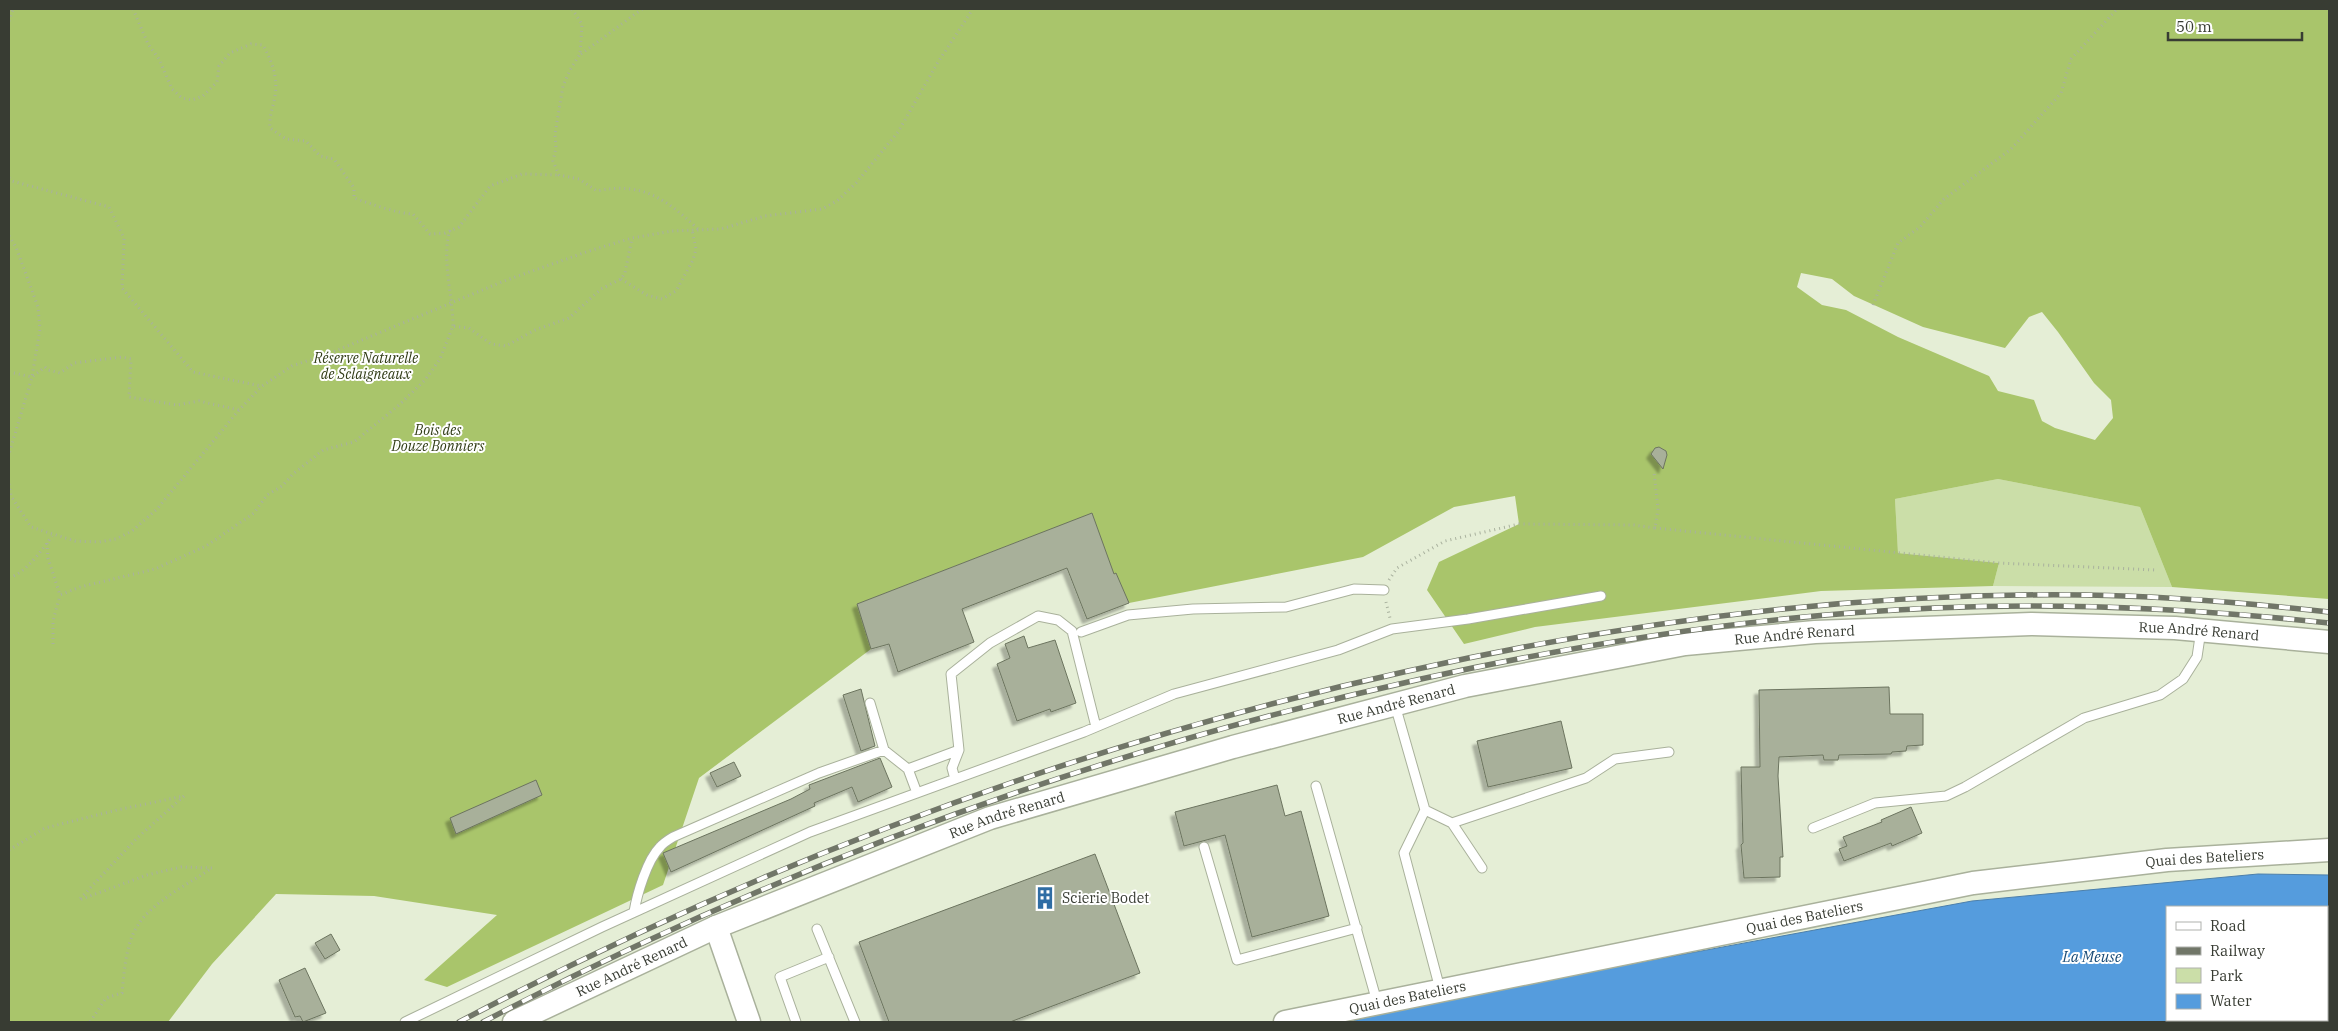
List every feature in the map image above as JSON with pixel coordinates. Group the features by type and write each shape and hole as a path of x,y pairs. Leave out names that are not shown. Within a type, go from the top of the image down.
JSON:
{"street":[{"name":"Rue André Renard","path":"514,1022 716,927 990,818 1233,747 1465,686 1694,643 1815,632 2031,624 2201,630 2329,642"},
{"name":"Quai des Bateliers","path":"1285,1022 1440,989 1973,883 2167,860 2329,850"},
{"path":"716,927 749,1022"}],"lane":[{"path":"1081,632 1128,615 1193,609 1286,607 1354,589 1384,590"},
{"path":"405,1022 634,912 810,832 1096,727 1174,694 1338,650 1392,629 1468,619 1601,596"},
{"path":"955,779 952,768 959,750 951,674 990,643 1038,616 1058,620 1072,631 1096,727"},
{"path":"1813,828 1876,803 1946,796 1965,787 2084,718 2160,695 2183,678 2197,657 2201,630"},
{"path":"870,703 884,750 908,769 917,793"},
{"path":"1395,704 1425,810 1404,853 1440,989"},
{"path":"634,912 636,900 647,869 659,847 672,837 819,772 884,750"},
{"path":"908,769 959,750"},
{"path":"1452,823 1586,778 1615,759 1668,752"},
{"path":"1316,786 1377,1003"},
{"path":"1425,810 1452,823 1482,868"},
{"path":"1204,847 1237,960 1357,928"},
{"path":"817,929 855,1022"},
{"path":"796,1022 780,977 828,957"}],"path":[{"path":"9,21 13,9"},
{"path":"133,9 148,44 159,60 172,89 182,98 192,100 203,96 218,82 219,66 230,54 251,44 263,45 275,67 277,90 269,120 270,128 286,138 306,141 320,156 334,159 354,188 354,198 388,207 403,214 413,214 430,234 445,233 459,227 490,186 522,174 559,175 579,178 597,191 616,187 653,194 676,209 700,230"},
{"path":"559,175 553,161 556,148 555,134 563,86 580,54 582,24 572,9"},
{"path":"580,54 642,9"},
{"path":"9,484 11,496 31,527 52,536 75,541 99,542 116,539 132,531 157,509 239,410 262,386 292,366 333,352 453,304 504,281 632,238 672,231 721,229 765,216 822,209 837,201 856,183 898,132 938,62 973,9"},
{"path":"1873,305 1898,243 1920,227 1944,199 2011,149 2061,94 2071,59 2117,9"},
{"path":"9,178 12,181 109,207 124,238 122,288 192,372 262,386"},
{"path":"60,595 80,587 155,569 206,546 254,513 267,495 282,486 293,474 323,450 354,442 398,406 425,380 440,359 453,326 453,304 446,257 446,242 450,230"},
{"path":"621,279 647,295 662,299 676,291 685,278 696,249 692,230"},
{"path":"9,236 16,247 38,307 40,329 32,377 9,454"},
{"path":"453,326 468,328 491,344 506,346 535,330 569,318 601,288 621,279 625,273 632,238"},
{"path":"9,372 32,377 45,367 48,370 60,372 74,363 122,357 131,359 129,398 177,405 199,401 239,410"},
{"path":"1654,472 1658,509 1655,528"},
{"path":"1392,629 1384,590 1397,568 1445,541 1519,524 1634,525 2000,563 2156,570"},
{"path":"9,577 15,577 41,553 52,536"},
{"path":"47,543 48,558 60,595 53,621 53,644"},
{"path":"9,850 45,828 184,796 136,839 79,900 147,875 181,867 212,868 156,906 137,925 126,960 122,993 106,998 90,1022"}],"green space":[{"name":"Bois des Douze Bonniers","path":"9,9 2329,9 2329,599 2172,587 2140,507 1998,479 1895,499 1898,553 1999,563 1993,586 1821,591 1535,627 1464,644 1427,590 1439,562 1519,524 1515,496 1454,507 1363,557 1129,603 1030,537 858,604 871,649 699,778 663,885 447,987 424,980 497,915 374,896 276,894 212,964 168,1022 9,1022","holes":["1801,273 1832,279 1854,296 1923,327 2005,348 2029,317 2042,312 2094,383 2111,400 2113,418 2095,440 2055,428 2042,421 2034,400 1998,391 1989,376 1898,337 1846,310 1822,305 1797,287"]},
{"path":"1998,479 2140,507 2172,587 1993,586 1999,563 1898,553 1895,499"}],"water":[{"name":"La Meuse","path":"2258,874 2329,875 2329,1022 1349,1022 1419,1003 1972,901"}],"building":[{"path":"1659,447 1666,451 1667,455 1663,469 1651,454 1655,448"},
{"path":"1092,513 1114,574 1116,573 1129,603 1087,619 1067,568 962,609 974,642 898,672 889,644 871,649 857,604"},
{"path":"1024,636 1028,648 1055,640 1076,703 1051,712 1050,709 1017,721 997,664 1010,658 1005,644"},
{"path":"1889,687 1890,714 1923,714 1923,745 1907,746 1906,751 1892,752 1891,754 1839,755 1838,760 1824,760 1823,755 1779,757 1778,776 1783,857 1780,857 1780,877 1744,878 1741,845 1743,843 1741,767 1760,767 1759,690"},
{"path":"861,689 875,746 861,751 843,695"},
{"path":"1561,721 1572,768 1488,787 1477,741"},
{"path":"880,758 892,787 858,802 852,787 814,803 815,806 671,872 663,853 791,799 810,789 809,785"},
{"path":"734,762 741,776 717,787 710,773"},
{"path":"536,780 542,795 456,834 450,818"},
{"path":"1277,785 1285,816 1301,811 1329,916 1252,937 1225,835 1184,846 1175,812"},
{"path":"1911,807 1922,833 1892,846 1891,843 1844,861 1839,849 1847,846 1843,837 1882,822 1881,820"},
{"name":"Scierie Bodet","path":"1095,854 1140,973 1010,1022 889,1022 859,942"},
{"path":"331,934 340,950 325,959 315,943"},
{"path":"305,968 326,1013 303,1022 300,1016 295,1017 279,980"}],"railway":[{"path":"459,1022 573,965 688,911 804,861 922,815 1042,772 1162,734 1408,671 1492,653 1660,624 1745,613 1915,599 2001,595 2086,595 2208,600 2329,612"},
{"path":"483,1022 595,965 709,913 824,864 940,819 1058,778 1178,741 1298,708 1421,679 1548,653 1676,632 1805,617 1870,612 1984,606 2083,606 2231,614 2329,623"}],"place":[{"name":"Scierie Bodet","path":"1045,898"}],"park label":[{"name":"Réserve Naturelle de Sclaigneaux","path":"366,366"}]}
